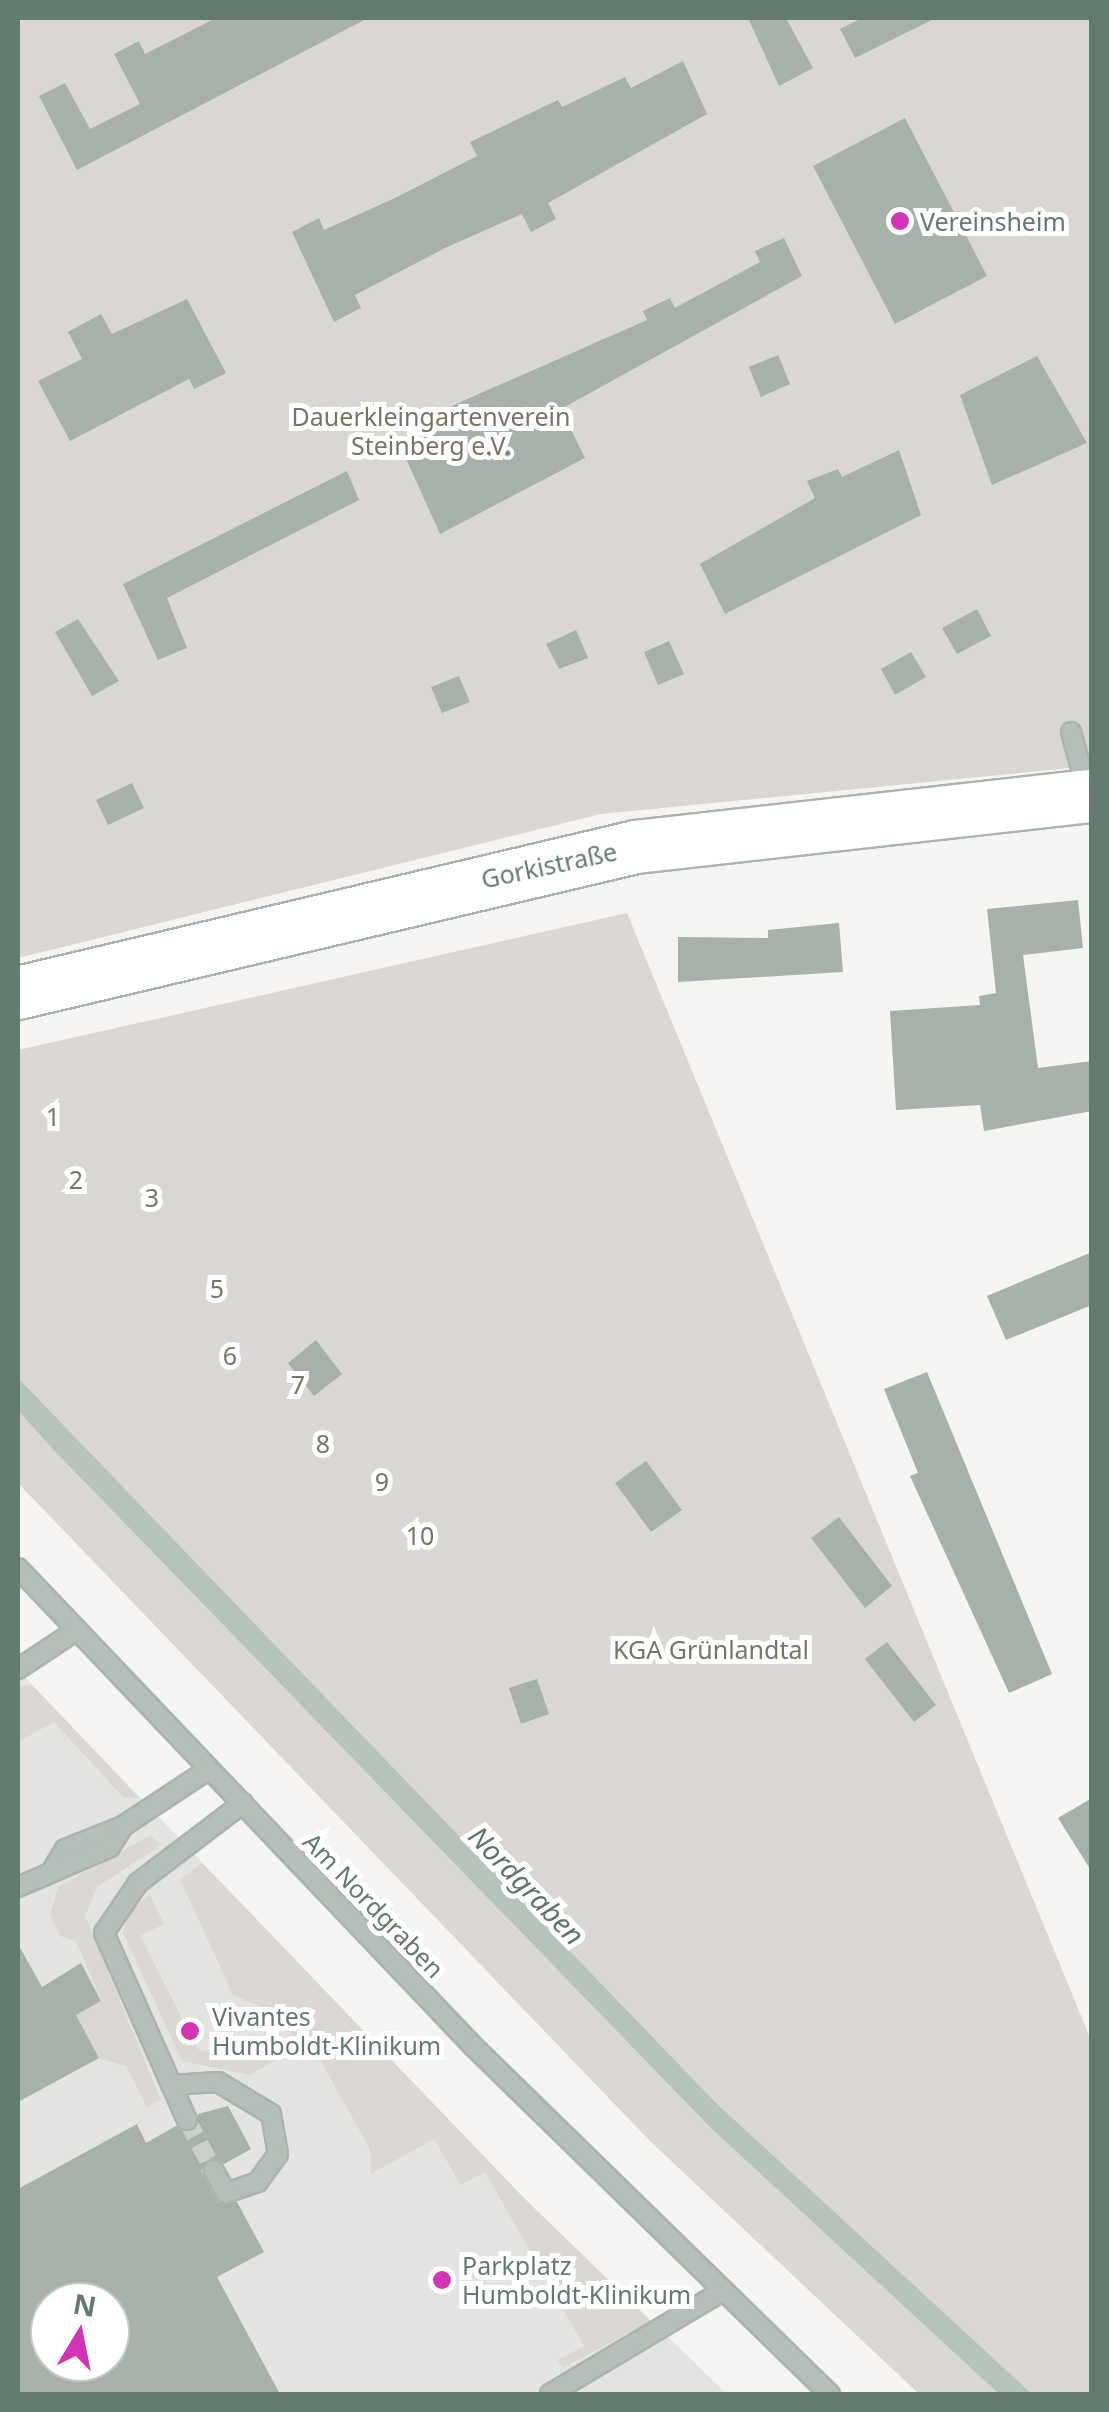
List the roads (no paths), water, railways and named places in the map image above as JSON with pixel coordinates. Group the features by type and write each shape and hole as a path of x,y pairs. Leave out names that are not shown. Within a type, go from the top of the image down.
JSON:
{"main road":[{"name":"Gorkistraße","path":"18,993 636,847 1090,797"}],"street":[{"path":"1071,732 1090,797"},
{"name":"Am Nordgraben","path":"18,1568 242,1804 722,2292 830,2394"},
{"path":"18,1669 77,1630"},
{"path":"18,1887 53,1868 65,1849 123,1826 209,1769"},
{"path":"187,2120 104,1932 138,1883 242,1804"},
{"path":"171,2084 218,2082 271,2114 278,2154 258,2182 226,2193 212,2170"},
{"path":"550,2394 722,2292"}],"tunnel":[{"path":"187,2120 213,2170"}],"place":[{"name":"Vereinsheim","path":"900,221"},
{"name":"Vivantes Humboldt-Klinikum","path":"190,2031"},
{"name":"Parkplatz Humboldt-Klinikum","path":"442,2280"}],"park label":[{"name":"Dauerkleingartenverein Steinberg e.V.","path":"431,432"},
{"name":"1","path":"53,1116"},
{"name":"2","path":"76,1179"},
{"name":"3","path":"152,1197"},
{"name":"5","path":"217,1288"},
{"name":"6","path":"230,1355"},
{"name":"7","path":"298,1384"},
{"name":"8","path":"323,1443"},
{"name":"9","path":"382,1481"},
{"name":"10","path":"420,1535"},
{"name":"KGA Grünlandtal","path":"711,1649"}],"water label":[{"name":"Nordgraben","path":"527,1885"}]}
